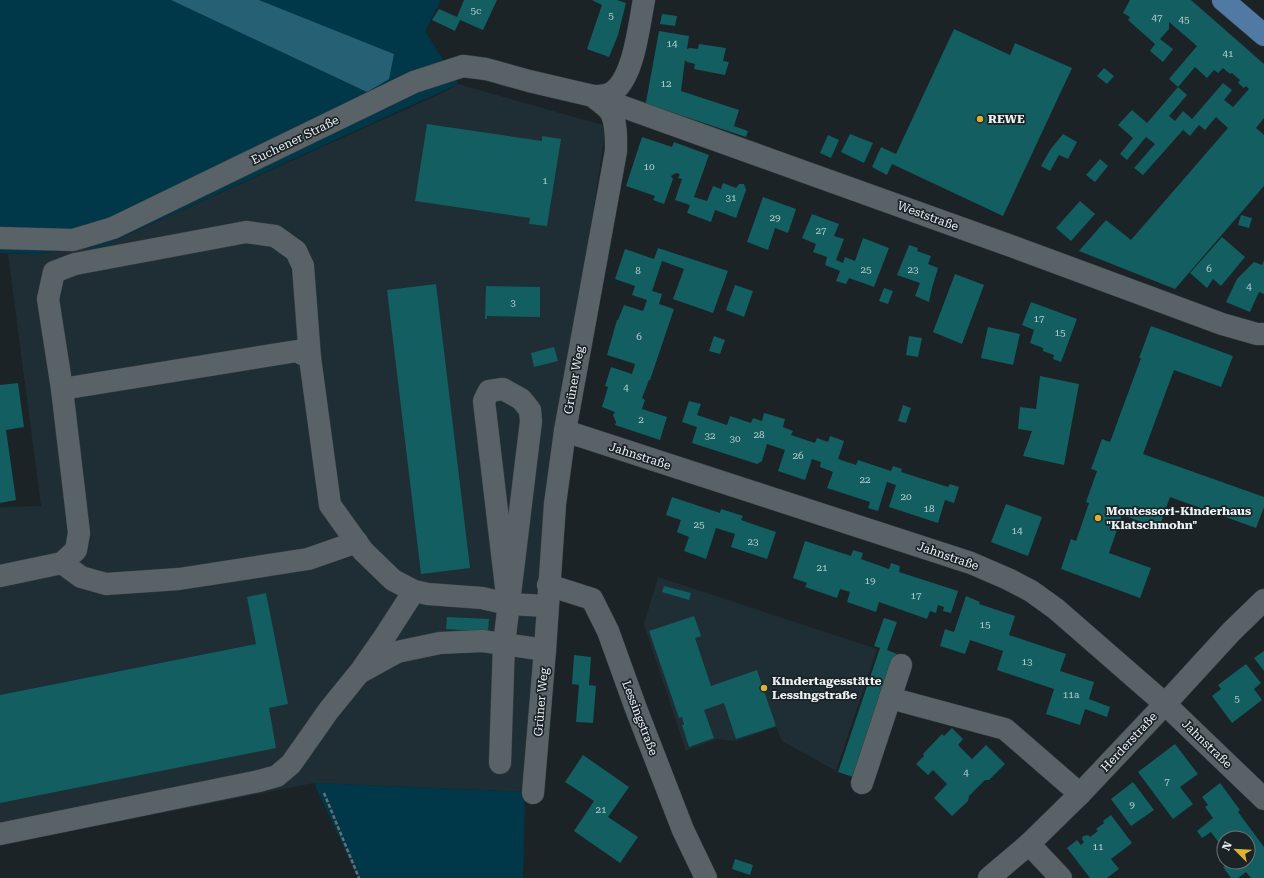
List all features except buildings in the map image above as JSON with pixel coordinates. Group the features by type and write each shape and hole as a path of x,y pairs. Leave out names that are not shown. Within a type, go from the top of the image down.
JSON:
{"main road":[{"path":"1223,0 1264,35"}],"street":[{"path":"593,96 604,96 612,92 620,86 627,73 632,59 644,0"},
{"name":"Euchener Straße","path":"0,238 73,240 113,228 414,82 463,66 486,69 593,96"},
{"name":"Weststraße","path":"593,96 1014,247 1222,324 1258,334 1264,334"},
{"name":"Grüner Weg","path":"533,793 555,504 565,431 616,151 616,137 612,115 609,109 593,96"},
{"path":"0,576 62,563 76,550 80,533 62,389 48,299 54,272 75,264 246,232 275,236 296,251 303,266 310,358 330,506 363,551 393,580 414,591 428,594 482,598 508,604 548,595"},
{"path":"62,389 297,351 310,358"},
{"path":"500,763 504,644 531,422 530,410 521,399 503,389 489,391 484,401 508,604"},
{"name":"Jahnstraße","path":"565,431 971,563 1031,591 1056,609 1165,704 1264,799"},
{"path":"62,563 80,577 106,584 179,579 308,559 357,542"},
{"path":"0,834 251,783 277,776 292,764 329,710 359,673 414,591"},
{"name":"Lessingstraße","path":"548,595 592,599 608,631 635,706 684,830 706,878"},
{"name":"Herderstraße","path":"989,878 1029,844 1080,794 1231,632 1264,600"},
{"path":"359,673 397,652 440,643 482,641 545,650"},
{"path":"862,783 901,665"},
{"path":"890,698 1005,729 1080,794"},
{"path":"1029,844 1061,878"}],"path":[{"path":"324,794 359,878"}],"shaded area":[{"path":"0,0 171,0 367,92 394,54 259,0 441,0 425,31 458,84 103,246 36,254 0,253"},
{"path":"171,0 259,0 394,54 389,79 367,92"},
{"path":"458,84 606,126 542,549 525,792 314,783 0,845 0,507 41,506 8,254 36,254 103,246 442,93"},
{"name":"Kindertagesstätte Lessingstraße","path":"658,577 877,649 836,771 782,741 776,727 736,741 716,739 686,751 644,624"},
{"path":"314,783 525,792 523,878 358,878"}],"place":[{"name":"REWE","path":"980,119"},
{"name":"Montessori-Kinderhaus \"Klatschmohn\"","path":"1098,518"},
{"name":"Kindertagesstätte Lessingstraße","path":"764,688"}]}
